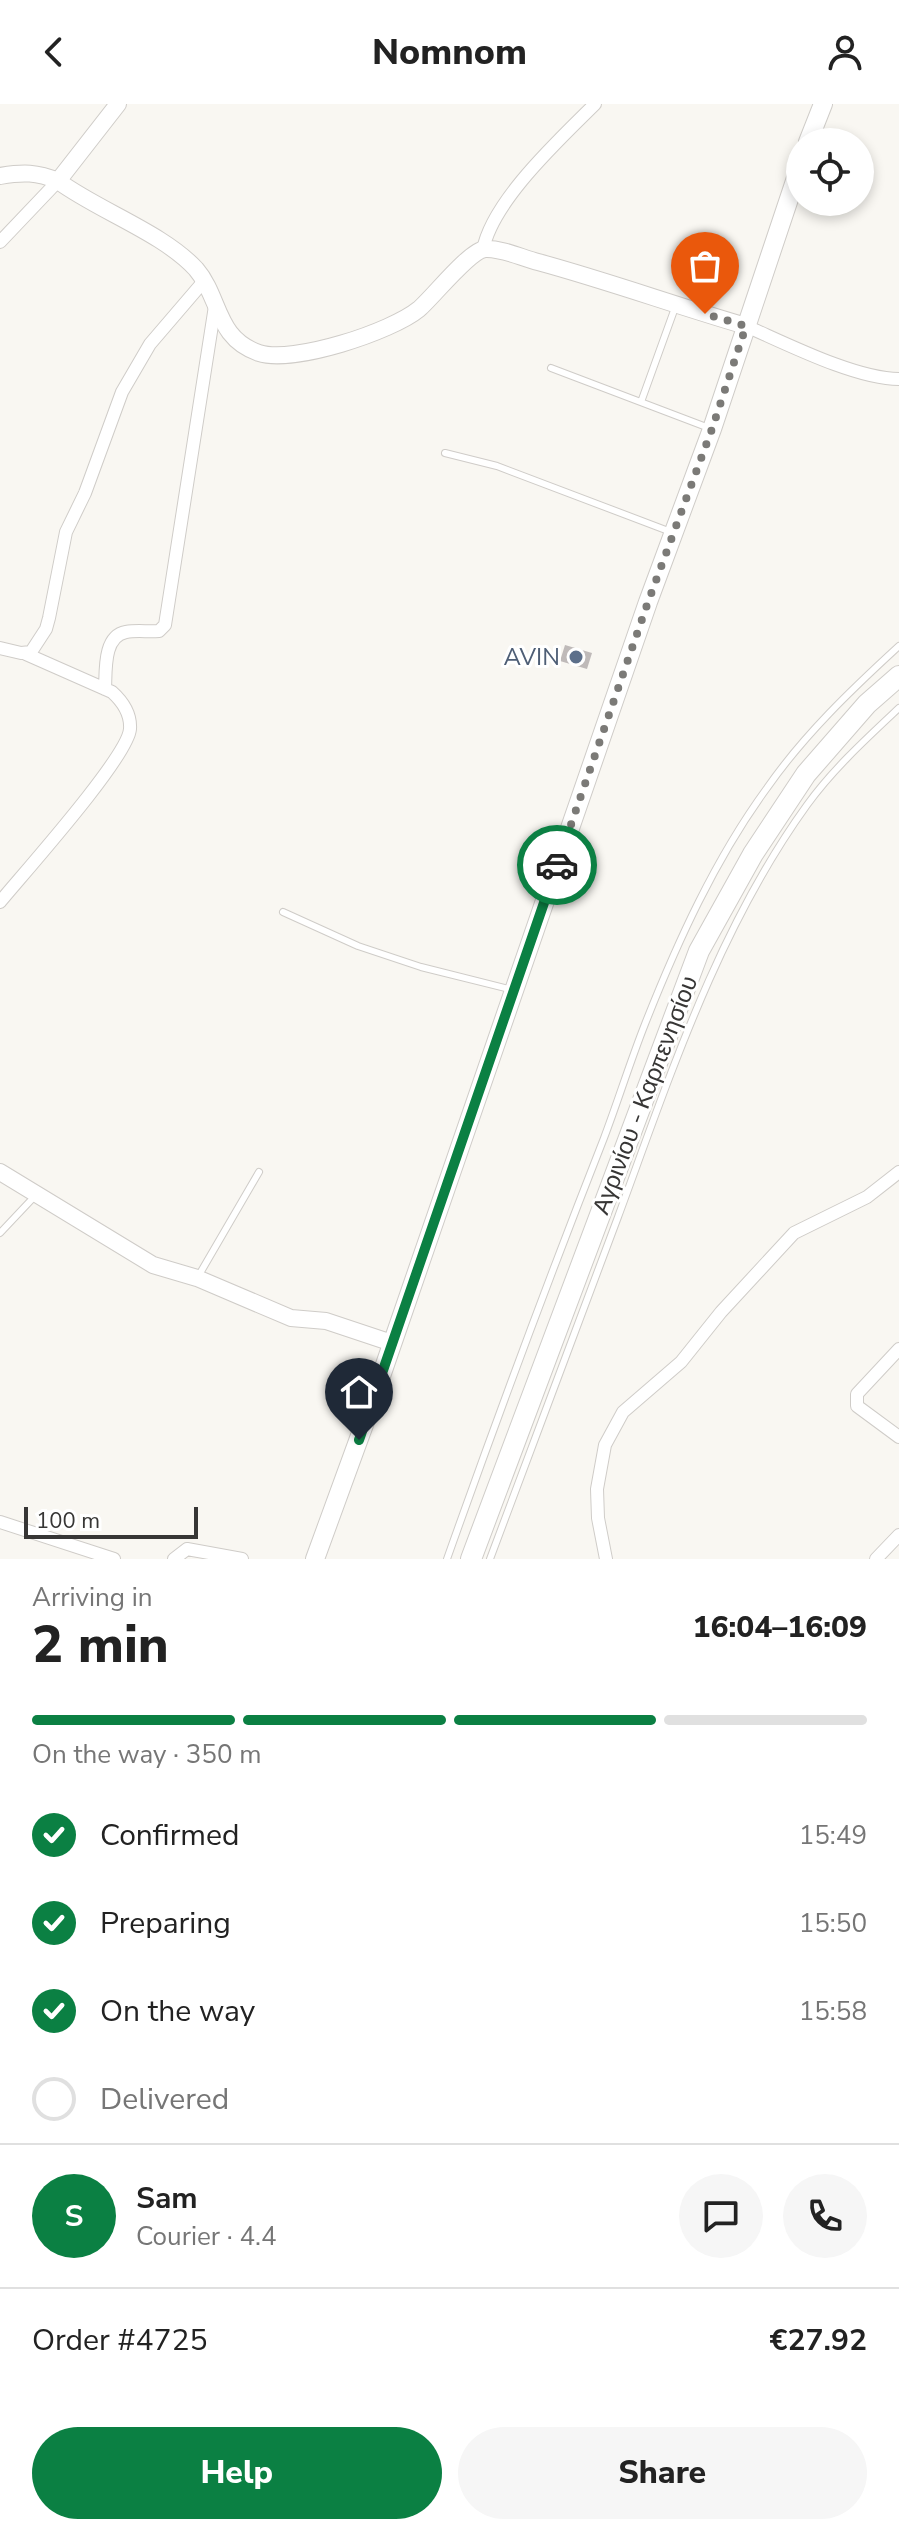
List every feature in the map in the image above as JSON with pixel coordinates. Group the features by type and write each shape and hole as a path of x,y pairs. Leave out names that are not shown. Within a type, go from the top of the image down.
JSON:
{"main road":[{"path":"814,128 823,104"},
{"path":"315,1559 712,429 786,207"},
{"name":"Αγρινίου - Καρπενησίου","path":"471,1559 699,951 753,854 806,774 867,704 899,676"}],"street":[{"path":"0,242 58,181 118,104"},
{"path":"483,250 488,231 500,210 557,142 595,104"},
{"path":"0,176 32,172 58,181 160,241 193,266 204,281 232,337 260,353 281,355 364,337 405,319 443,287 470,256 483,250 498,250 746,326 821,359 879,377 899,379"},
{"path":"26,654 35,648 46,629 66,532 85,493 122,392 150,344 204,281"},
{"path":"105,689 107,652 118,636 124,632 159,631 165,625 215,306"},
{"path":"0,648 26,654 105,689 121,699 130,729 127,741 93,790 0,902"},
{"path":"0,1172 153,1265 197,1278 291,1318 326,1321 392,1343"},
{"path":"606,1559 598,1518 597,1489 605,1445 623,1412 681,1362 728,1304 794,1233 867,1197 899,1172"},
{"path":"899,1349 857,1394 855,1401 857,1406 899,1437"},
{"path":"0,1522 114,1559"},
{"path":"876,1559 899,1535"},
{"path":"174,1559 187,1549 242,1559"}],"lane":[{"path":"641,402 676,305"},
{"path":"551,368 712,429"},
{"path":"445,453 497,466 674,533"},
{"path":"447,1559 645,1026 669,967 715,872 749,815 792,755 847,695 899,646"},
{"path":"490,1559 722,948 808,803 837,769 899,708"},
{"path":"283,912 358,946 421,967 513,990"},
{"path":"197,1278 259,1172"},
{"path":"0,1233 37,1194"}],"building":[{"path":"565,645 592,653 587,669 560,661"}],"way so far":[{"path":"557,865 746,326 705,314"}],"place":[{"name":"AVIN","path":"576,657"}],"route":[{"path":"359,1440 557,865"}]}
